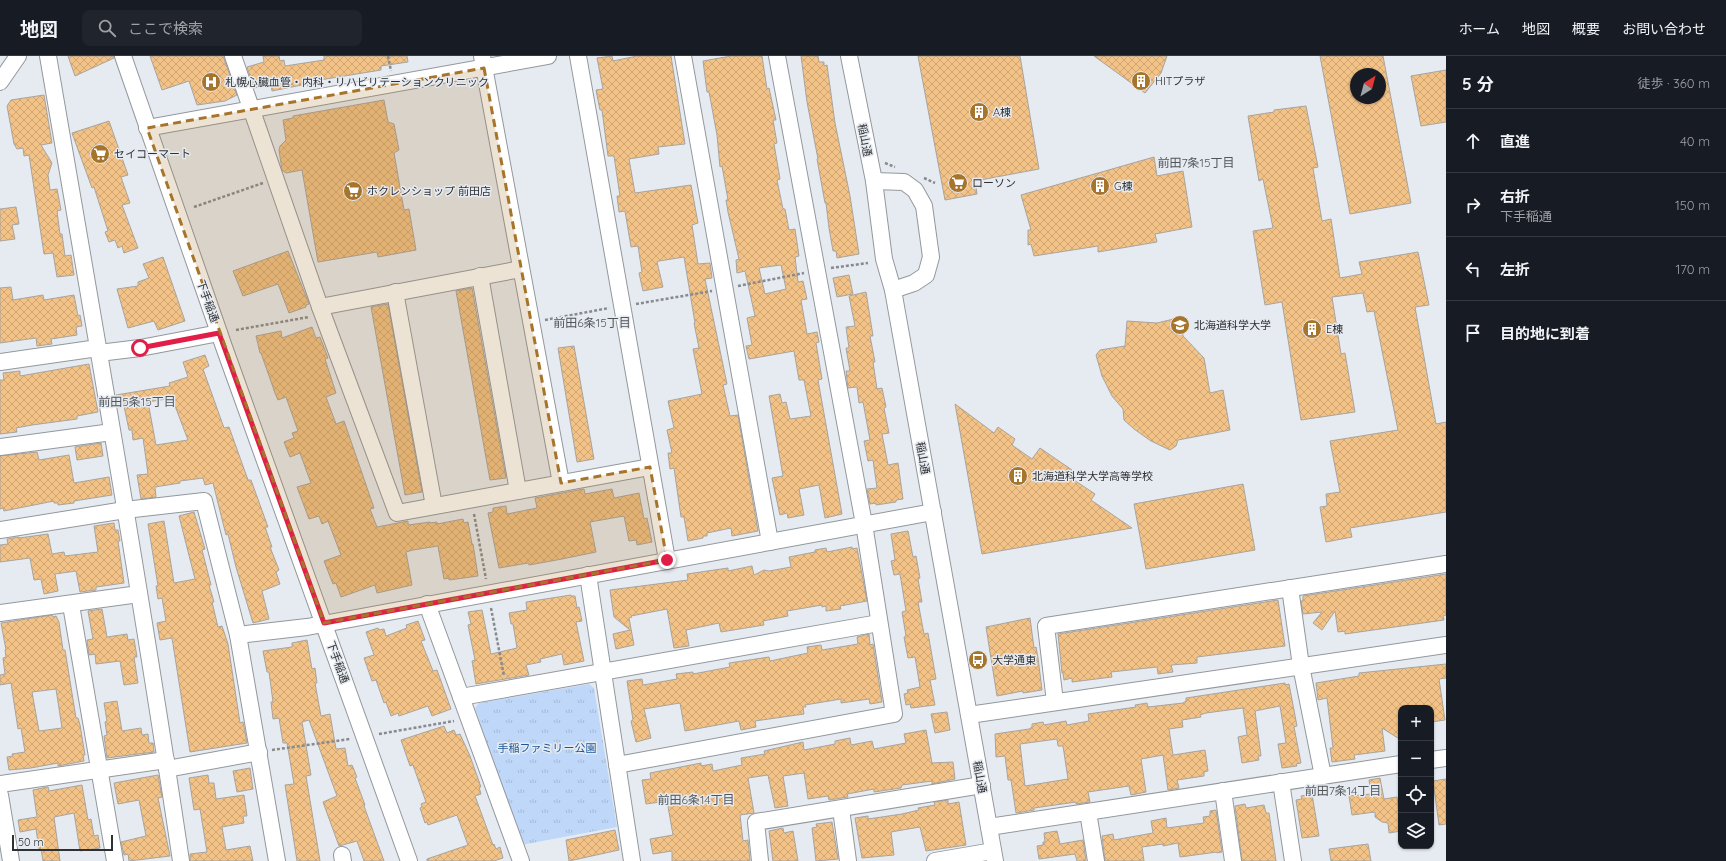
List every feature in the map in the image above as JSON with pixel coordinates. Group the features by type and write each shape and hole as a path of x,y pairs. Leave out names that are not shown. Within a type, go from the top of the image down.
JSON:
{"street":[{"path":"0,82 18,56"},
{"path":"48,56 139,594 167,764 181,861"},
{"name":"下手稲通","path":"123,56 219,333 408,861"},
{"path":"233,56 252,109 317,311 397,513 650,467"},
{"path":"147,128 252,109 483,62 548,56"},
{"path":"578,56 667,560"},
{"path":"683,56 770,542"},
{"path":"617,765 894,714 864,524 777,56"},
{"name":"稲山通","path":"849,56 874,181 884,259 892,290 933,512 994,856"},
{"path":"483,62 561,483"},
{"path":"874,181 904,182 915,190 924,206 931,257 926,275 914,283 892,290"},
{"path":"317,311 395,292 521,269"},
{"path":"480,276 518,491"},
{"path":"395,292 434,506"},
{"path":"0,362 98,350 140,348 219,333"},
{"path":"0,447 112,432"},
{"path":"0,530 125,510 204,501 238,635 277,861"},
{"path":"238,635 307,627 588,574 933,512"},
{"path":"1055,702 1046,626 1446,564"},
{"path":"588,574 617,765 628,860"},
{"path":"1290,588 1302,666 1323,776"},
{"path":"0,613 71,605 139,594"},
{"path":"426,604 521,861"},
{"path":"71,605 115,861"},
{"path":"461,697 879,623"},
{"path":"969,715 1446,645"},
{"path":"0,784 99,769 167,764 259,752"},
{"path":"1434,760 1446,758"},
{"path":"989,826 1398,764"},
{"path":"1281,782 1293,861"},
{"path":"760,861 756,822 982,785"},
{"path":"1223,791 1233,861"},
{"path":"0,795 11,861"},
{"path":"840,809 848,861"},
{"path":"1088,812 1096,861"},
{"path":"935,861 994,856"}],"path":[{"path":"194,207 268,182"},
{"path":"827,268 868,263"},
{"path":"531,322 725,289 809,271"},
{"path":"236,330 317,311"},
{"path":"471,499 487,584"},
{"path":"490,604 504,680"},
{"path":"259,752 364,737 469,718"}],"highlighted area":[{"path":"484,68 561,483 650,467 667,560 324,623 147,128"}],"green space":[{"name":"手稲ファミリー公園","path":"589,684 594,688 617,827 521,845 475,708 479,703"}],"building":[{"path":"68,56 114,56 114,58 75,76"},
{"name":"札幌心臓血管・内科・リハビリテーションクリニック","path":"150,56 223,56 237,95 225,101 197,105 189,81 162,90"},
{"path":"263,56 279,56 280,61 284,60 285,66 324,60 324,56 407,56 408,62 381,66 381,70 320,80 320,85 308,87 307,84 272,91 271,84 254,88 247,67 264,62"},
{"path":"612,56 613,61 637,56 671,56 685,144 658,147 659,154 629,159 635,193 691,185 698,223 692,225 698,264 710,263 712,278 705,279 727,384 723,385 730,416 738,415 758,531 732,536 731,528 707,533 707,536 703,536 703,538 688,541 684,517 681,517 674,468 670,469 668,453 672,453 667,430 674,428 668,401 702,394 693,349 699,348 684,257 657,262 663,287 643,291 639,273 642,272 638,246 631,247 625,211 619,212 617,196 620,196 614,156 608,156 602,110 600,110 596,90 603,89 597,58"},
{"path":"731,56 762,56 767,89 769,88 776,120 773,120 777,143 774,144 780,179 777,180 789,230 795,229 799,256 795,257 798,282 803,281 807,299 801,300 807,334 817,332 819,342 816,343 822,379 818,380 842,514 825,518 819,485 799,489 804,515 788,518 787,513 780,515 772,478 783,476 769,396 780,394 782,403 786,402 790,419 811,416 804,380 799,380 794,351 749,359 746,346 752,345 747,318 755,316 745,271 737,273 736,260 739,259 728,212 726,200 728,200 722,166 720,167 717,135 709,92 707,92 703,61","holes":["781,265 786,289 765,294 759,268"]},
{"path":"801,56 818,56 819,62 824,62 824,66 827,65 835,123 850,196 859,254 837,258 836,251 833,251 826,203 807,102"},
{"name":"A棟","path":"918,56 1020,56 1039,169 975,181 977,194 945,200"},
{"name":"HITプラザ","path":"1094,56 1167,56 1161,73 1145,93"},
{"path":"1320,56 1383,56 1385,68 1350,68 1350,104 1386,104 1386,72 1411,203 1350,214"},
{"path":"1446,70 1446,122 1421,126 1411,76"},
{"path":"44,95 52,143 41,145 52,163 48,175 50,190 57,189 61,210 57,211 60,234 62,234 65,256 71,255 74,275 57,277 53,253 44,254 29,155 24,156 23,148 17,149 14,144 7,106 11,100"},
{"name":"ホクレンショップ 前田店","path":"384,100 388,122 394,124 399,150 394,153 404,210 409,209 416,250 378,257 377,252 318,262 302,170 286,173 282,170 279,150 280,146 286,140 283,120 293,118 293,116"},
{"path":"1306,106 1318,167 1313,168 1322,221 1331,219 1340,278 1362,274 1359,262 1418,252 1429,305 1415,307 1436,424 1446,422 1446,512 1350,528 1352,537 1326,542 1320,507 1327,506 1326,494 1340,492 1330,441 1398,430 1374,311 1367,312 1363,293 1332,297 1341,354 1345,353 1355,412 1301,420 1282,302 1265,305 1253,231 1273,228 1263,179 1259,181 1248,116 1274,112 1274,110"},
{"path":"109,121 128,175 121,177 130,203 122,205 138,248 124,253 122,246 118,248 115,240 109,242 105,232 108,231 94,187 92,188 72,133"},
{"name":"G棟","path":"1154,157 1157,176 1183,171 1192,227 1155,234 1157,242 1098,252 1098,246 1034,256 1031,244 1028,245 1028,230 1031,230 1021,195"},
{"path":"16,207 19,224 12,225 15,239 0,241 0,209"},
{"path":"288,251 309,304 306,305 306,307 289,313 278,284 243,296 233,271"},
{"path":"163,257 185,321 158,330 154,321 128,328 117,289 138,286 138,282 149,278 143,264"},
{"path":"849,275 853,294 837,297 833,278"},
{"path":"11,287 13,300 43,295 44,300 74,295 78,316 80,315 82,326 76,327 77,335 51,339 52,344 37,346 36,338 0,343 0,288"},
{"path":"472,288 506,478 490,480 456,291"},
{"path":"866,292 873,336 870,336 875,362 873,362 877,389 882,388 889,433 882,434 888,465 898,463 903,499 896,500 896,502 876,505 876,503 870,504 867,489 877,488 873,460 868,461 864,441 870,440 863,402 859,403 857,387 848,388 846,371 850,371 846,348 849,348 846,327 855,326 849,296"},
{"path":"388,304 422,492 405,495 371,307"},
{"path":"1182,317 1183,336 1204,358 1210,393 1223,390 1230,430 1178,440 1176,446 1170,450 1151,441 1124,420 1123,409 1112,396 1102,376 1096,355 1100,350 1125,346 1127,321 1157,323"},
{"path":"312,327 316,338 320,337 328,358 325,359 336,393 326,397 336,424 344,421 374,508 370,509 377,527 408,521 408,525 430,522 437,522 437,524 463,519 464,523 468,522 478,576 449,580 449,578 444,579 438,546 406,552 412,585 377,593 375,585 341,597 336,583 333,584 324,561 341,555 328,521 322,524 319,516 309,519 297,487 311,483 300,453 290,457 284,442 294,438 292,433 298,431 286,397 278,400 260,353 256,336 281,331 282,338"},
{"path":"574,346 594,459 577,462 558,348"},
{"path":"205,355 209,366 203,369 224,428 229,427 248,480 251,480 268,527 265,527 272,547 270,547 279,570 276,572 280,584 262,591 269,619 253,623 236,567 228,534 226,535 213,483 205,485 203,478 180,481 180,483 155,487 156,497 141,499 137,475 148,474 143,438 133,440 132,430 129,430 124,406 118,407 116,395 170,386 169,383 188,377 183,362","holes":["172,398 188,440 156,445 148,402"]},
{"path":"89,364 98,412 77,416 77,419 16,428 17,432 0,434 0,380 4,380 3,373 20,371 20,376"},
{"name":"北海道科学大学高等学校","path":"955,404 994,433 998,427 1015,439 1012,445 1032,459 1040,448 1072,470 1068,476 1095,494 1091,500 1132,528 982,554"},
{"path":"101,443 103,456 77,460 75,447"},
{"path":"37,452 39,460 69,455 74,483 109,477 112,495 58,505 58,503 54,503 54,501 4,511 3,508 0,509 0,456"},
{"path":"1243,484 1255,550 1146,569 1134,504"},
{"path":"584,489 585,494 612,489 614,498 639,493 644,519 647,518 652,542 637,545 636,540 629,541 624,516 590,522 596,552 529,565 528,563 499,568 488,513 493,512 493,508 506,506 507,514 537,508 535,498"},
{"path":"194,512 205,549 202,550 211,585 209,585 214,602 212,602 218,627 222,626 228,644 240,723 243,722 247,743 190,752 172,638 160,640 157,623 166,621 162,598 158,599 156,586 158,586 148,524 164,521 174,583 195,579 179,516"},
{"path":"114,523 115,530 118,530 120,541 118,541 124,583 96,587 96,590 80,592 76,571 55,574 58,591 44,594 41,579 34,580 30,558 0,562 0,545 8,544 7,539 48,534 52,554 64,552 65,556 98,552 94,526"},
{"path":"908,531 913,557 916,556 920,578 918,579 922,602 918,602 924,634 928,633 936,679 930,680 935,705 911,708 910,704 906,705 904,694 908,693 907,690 920,687 915,657 908,658 904,637 906,636 902,612 906,611 900,574 894,575 891,561 895,560 891,534"},
{"path":"852,547 852,549 857,548 867,601 840,606 841,609 826,611 826,606 822,607 822,605 787,611 788,616 763,621 764,625 721,632 719,623 686,630 689,646 674,648 667,609 631,616 632,617 629,618 634,645 616,649 613,634 630,630 614,617 610,590 688,580 687,574 728,568 728,571 752,566 754,575 764,570 769,571 791,567 789,557 815,552 815,550 826,548 827,552"},
{"path":"1446,574 1446,615 1443,616 1444,620 1345,634 1345,631 1338,632 1335,611 1322,630 1313,623 1322,612 1303,614 1301,601 1303,601 1303,596"},
{"path":"571,595 575,596 577,608 579,607 582,621 576,622 584,661 564,665 562,654 540,659 541,662 526,665 529,675 476,684 472,661 475,660 468,625 471,624 468,612 482,610 491,654 517,648 513,624 511,624 509,613 527,610 526,602"},
{"path":"1278,600 1285,646 1197,657 1197,663 1171,665 1173,672 1158,674 1157,667 1111,672 1112,677 1072,682 1072,678 1064,680 1058,634"},
{"path":"102,609 107,637 127,634 128,640 134,639 137,657 134,657 138,683 124,685 120,661 96,664 95,654 89,655 87,640 93,639 88,611"},
{"path":"52,615 53,617 56,616 59,622 63,650 65,650 76,718 78,718 80,725 85,755 83,755 84,761 58,766 58,763 9,770 7,757 13,756 12,754 25,752 21,728 18,729 11,683 0,685 0,675 5,674 3,658 6,657 1,623","holes":["56,689 62,728 39,731 32,692"]},
{"path":"1030,618 1034,648 1036,647 1038,658 1042,690 1023,693 1023,691 997,696 986,627"},
{"path":"418,621 425,640 421,641 433,671 437,670 451,709 432,716 428,706 399,716 398,713 391,716 386,702 384,703 376,680 372,681 364,658 374,655 366,632 378,628 379,630 384,629 386,636 407,628 406,625"},
{"path":"869,634 870,645 873,644 882,702 870,704 869,699 841,703 841,699 805,705 806,707 803,707 804,714 755,721 756,727 741,730 739,721 685,731 680,703 644,709 651,738 636,742 631,721 633,720 627,681 642,679 643,685 677,679 676,674 693,672 693,674 730,667 729,663 769,657 770,661 808,653 807,647 821,645 822,650 858,644 857,637"},
{"path":"307,640 312,669 315,668 317,683 315,683 321,716 330,714 336,749 345,748 348,766 352,765 357,777 355,778 365,805 364,806 384,861 364,861 357,841 339,846 323,802 337,796 309,720 302,722 311,775 306,776 320,861 297,861 285,785 294,784 287,743 283,743 279,718 273,719 271,702 273,702 269,672 267,672 263,651 292,647 292,643"},
{"path":"1446,664 1446,678 1439,679 1445,720 1434,722 1434,705 1398,705 1398,738 1382,728 1385,751 1354,755 1355,759 1332,762 1330,748 1333,748 1327,698 1318,700 1316,683 1359,676 1359,673"},
{"path":"1285,683 1285,685 1289,684 1297,726 1294,727 1301,763 1296,764 1297,766 1282,768 1278,744 1286,743 1280,706 1255,711 1261,756 1258,756 1259,760 1242,763 1238,737 1247,735 1243,708 1206,713 1200,715 1201,717 1182,720 1183,727 1169,729 1173,755 1205,750 1208,771 1204,772 1204,776 1177,780 1179,788 1168,790 1163,755 1141,759 1146,792 1131,795 1129,786 1088,792 1090,802 1076,804 1076,802 1034,808 1034,810 1016,813 1011,780 1008,780 1005,756 996,757 995,734 1029,729 1032,727 1032,724 1043,722 1044,725 1066,721 1067,725 1089,721 1088,714 1136,707 1135,705 1147,703 1148,707 1183,703 1186,701 1186,698","holes":["1057,739 1058,746 1063,746 1068,779 1025,786 1020,744"]},
{"path":"117,701 122,731 141,728 142,735 148,734 149,743 153,743 154,752 107,758 104,736 107,735 105,722 107,721 104,703"},
{"path":"947,712 950,730 935,733 931,714"},
{"path":"444,726 447,733 454,730 456,735 460,734 470,756 481,787 479,787 481,794 475,796 493,845 494,844 496,849 500,847 503,858 494,861 427,861 427,859 468,845 457,815 428,825 427,822 425,823 420,808 422,807 421,804 426,802 413,765 410,766 401,740"},
{"path":"926,730 932,763 953,762 955,779 932,784 932,781 902,785 901,788 874,792 874,789 847,794 848,797 829,800 828,796 808,799 804,773 783,776 788,806 775,808 768,775 748,778 754,813 740,815 743,841 748,840 750,861 672,861 672,851 653,854 650,839 673,835 667,801 646,804 642,780 651,779 650,773 701,763 701,766 712,764 713,771 742,765 741,758 765,754 764,751 803,742 804,750 835,744 835,741 850,738 851,745 872,741 874,749 906,743 904,734"},
{"path":"250,768 253,789 237,792 233,771"},
{"path":"158,775 162,797 158,798 170,856 129,861 128,854 124,855 121,842 146,836 139,800 118,804 114,783"},
{"path":"208,775 209,783 214,783 216,799 244,795 247,816 243,816 244,823 222,827 226,850 250,846 253,861 190,861 190,854 207,852 200,809 194,810 189,778"},
{"path":"1380,778 1384,799 1397,797 1398,832 1389,833 1388,823 1382,822 1375,817 1375,812 1352,815 1349,796 1371,794 1369,780"},
{"path":"1446,779 1446,824 1439,825 1434,781"},
{"path":"82,785 88,820 91,819 94,836 98,835 100,848 80,851 74,813 54,817 60,861 43,861 41,849 39,849 36,829 20,832 18,820 37,817 33,790 48,787 49,791"},
{"path":"1312,794 1319,836 1302,838 1296,800 1302,799 1301,796"},
{"path":"948,800 948,804 959,802 966,845 926,851 920,827 891,832 894,855 862,858 855,818 868,816 868,819 902,814 919,810 918,808 935,805 934,802"},
{"path":"1245,804 1246,808 1264,805 1266,813 1269,813 1276,861 1242,861 1235,806"},
{"path":"1216,810 1222,852 1180,857 1178,843 1163,846 1163,844 1142,847 1144,861 1105,861 1102,836 1113,834 1114,840 1153,833 1151,821 1166,818 1167,828 1204,823 1203,817 1210,816 1210,811"},
{"path":"832,822 838,859 816,861 812,828 817,827 816,824"},
{"path":"783,828 784,833 793,831 798,861 773,861 769,831"},
{"path":"615,830 619,850 569,861 566,840"},
{"path":"1057,831 1060,844 1083,840 1086,861 1077,861 1075,854 1039,859 1037,846 1043,845 1043,842 1045,842 1044,833"},
{"path":"1368,844 1371,861 1331,861 1329,849"}],"place":[{"name":"HITプラザ","path":"1141,81"},
{"name":"札幌心臓血管・内科・リハビリテーションクリニック","path":"211,82"},
{"name":"A棟","path":"979,112"},
{"name":"セイコーマート","path":"100,154"},
{"name":"ローソン","path":"958,183"},
{"name":"G棟","path":"1100,186"},
{"name":"ホクレンショップ 前田店","path":"353,191"},
{"name":"北海道科学大学","path":"1180,325"},
{"name":"E棟","path":"1312,329"},
{"name":"北海道科学大学高等学校","path":"1018,476"},
{"name":"大学通東","path":"978,660"}],"district":[{"name":"前田7条15丁目","path":"1196,163"},
{"name":"前田6条15丁目","path":"592,323"},
{"name":"前田5条15丁目","path":"137,402"},
{"name":"前田7条14丁目","path":"1343,791"},
{"name":"前田6条14丁目","path":"696,800"}],"route":[{"path":"140,348 219,333 324,623 667,560"}]}
